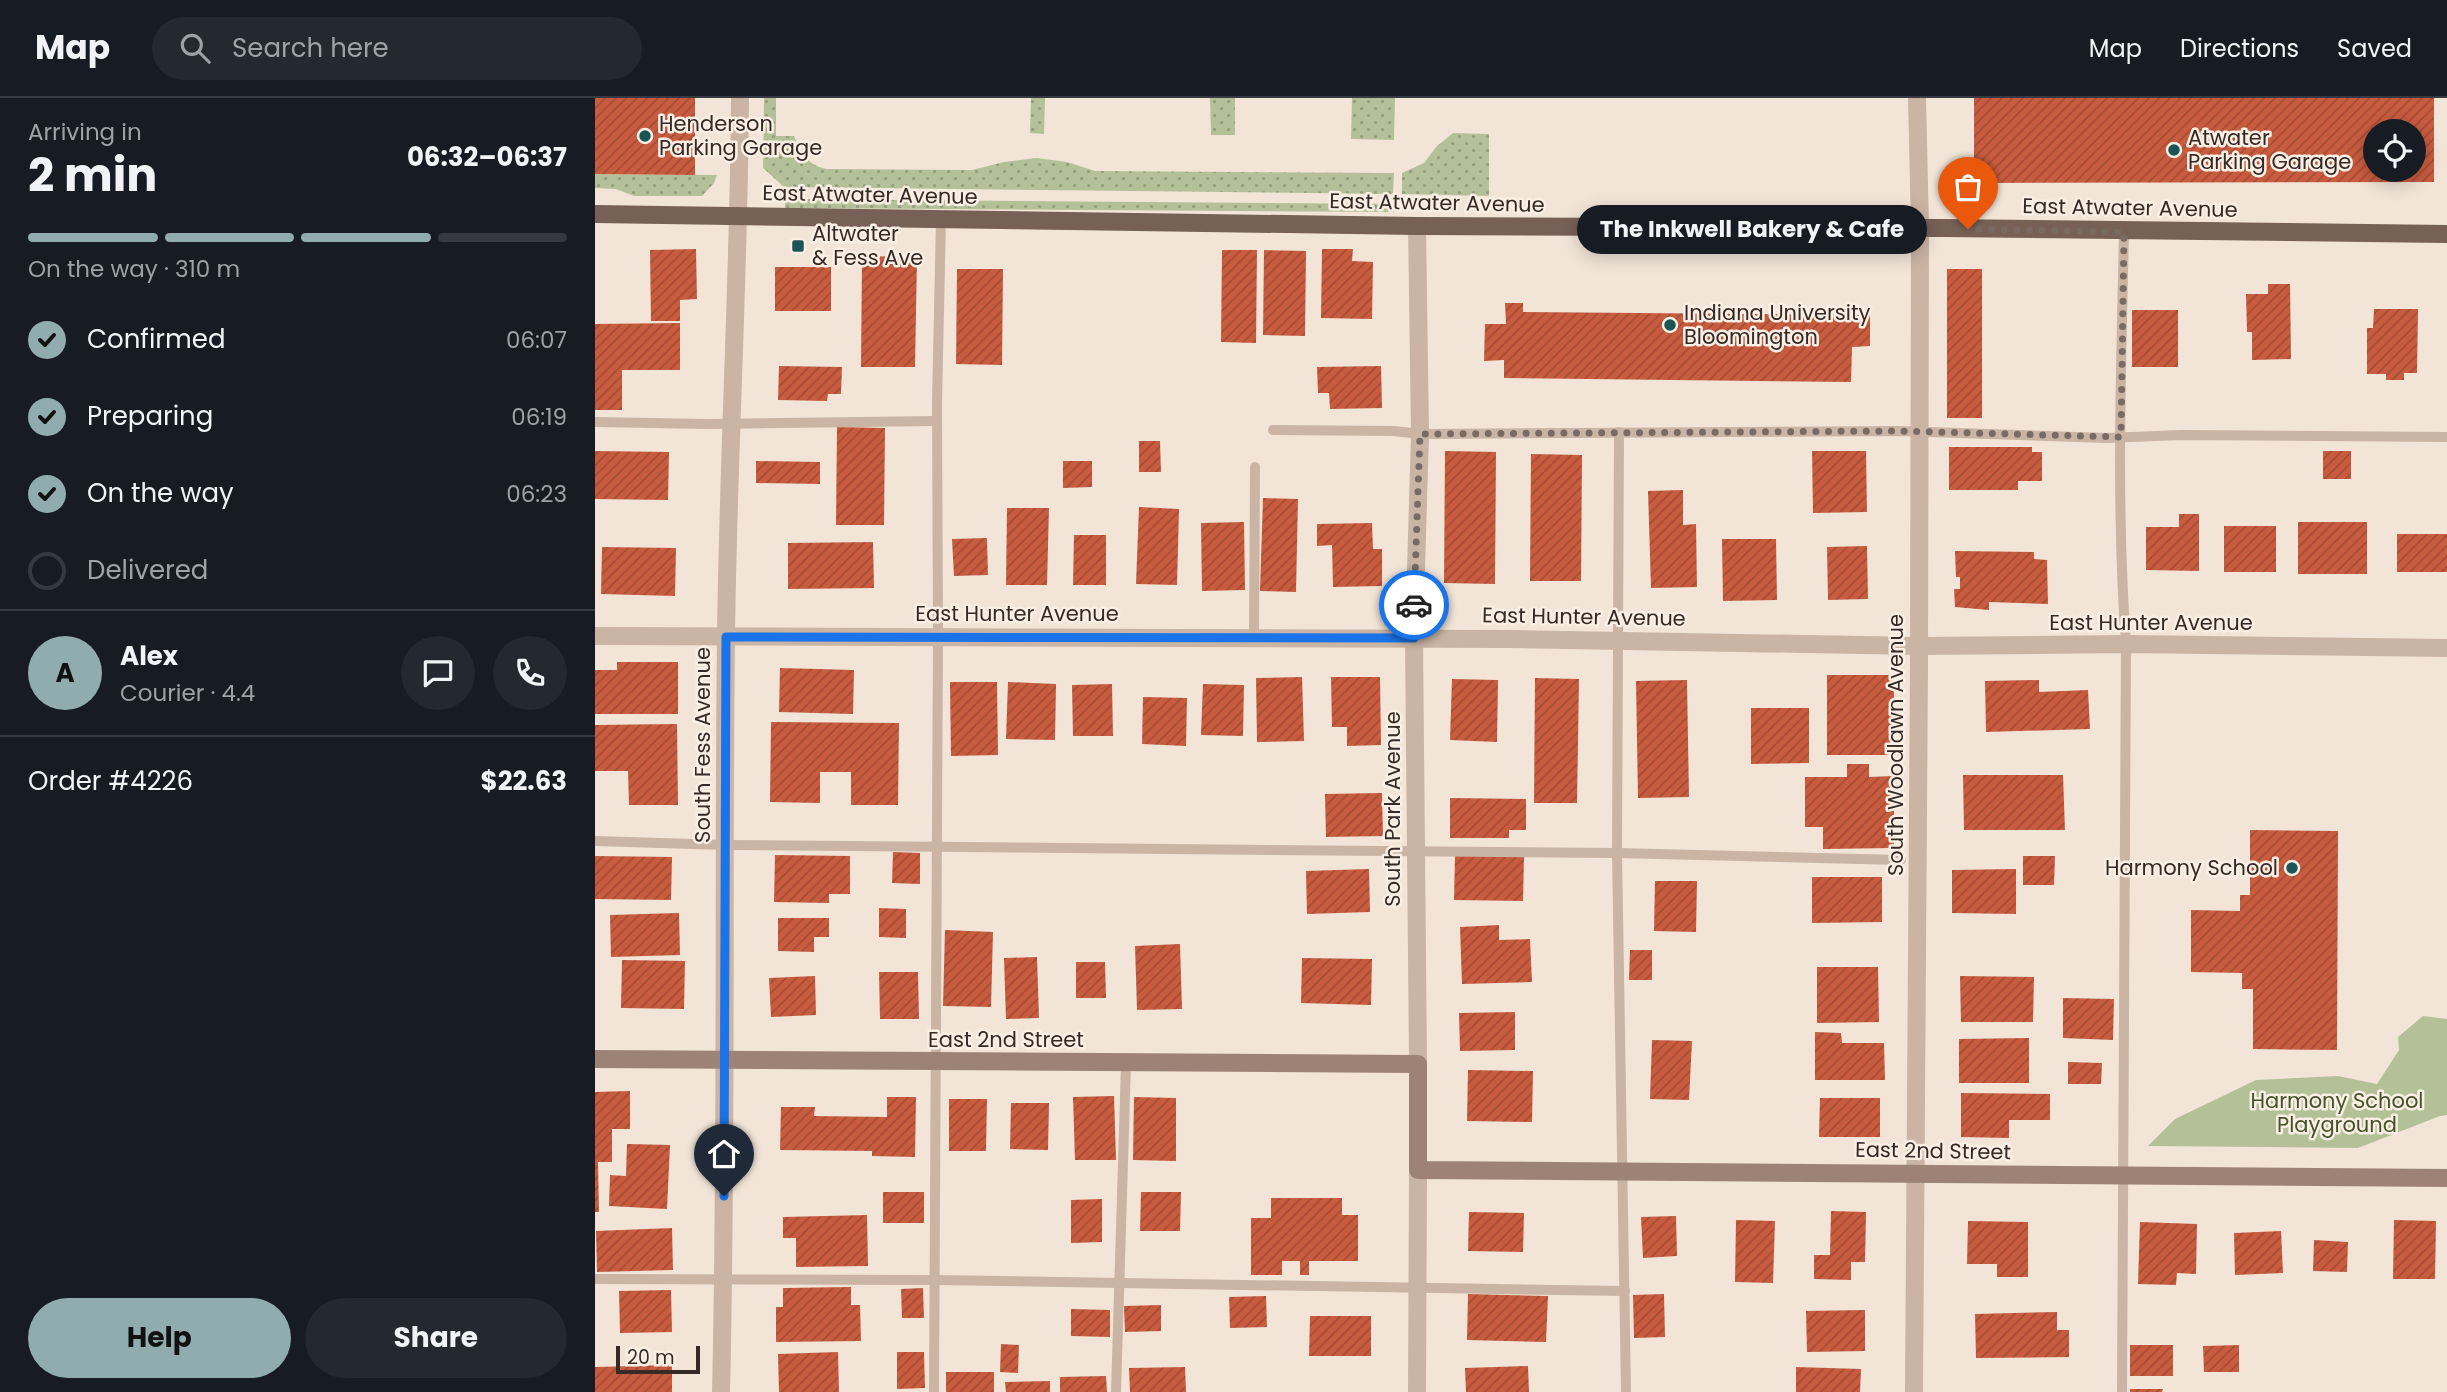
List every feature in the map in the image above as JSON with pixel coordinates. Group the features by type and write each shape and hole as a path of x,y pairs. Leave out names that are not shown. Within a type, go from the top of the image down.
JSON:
{"main road":[{"name":"East Atwater Avenue","path":"595,214 1417,226 2447,234"}],"street":[{"name":"South Fess Avenue","path":"721,1392 726,637 740,98"},
{"name":"South Woodlawn Avenue","path":"1914,1392 1920,432 1917,98"},
{"name":"South Park Avenue","path":"1417,226 1420,434 1414,638 1418,1064 1417,1392"},
{"name":"East Hunter Avenue","path":"595,636 1618,639 1919,646 2126,644 2447,648"},
{"name":"East 2nd Street","path":"595,1059 1418,1064"},
{"name":"East 2nd Street","path":"1418,1170 2447,1178"}],"lane":[{"path":"934,1392 937,421 941,219"},
{"path":"2122,1392 2126,644 2122,592 2121,437 2124,232"},
{"path":"595,422 937,421"},
{"path":"1273,430 1394,431 1420,434 1920,432 2121,437 2447,437"},
{"path":"1619,432 1617,853 1626,1392"},
{"path":"1254,638 1255,467"},
{"path":"595,841 726,845 1617,853 1901,860"},
{"path":"1116,1392 1126,1064"},
{"path":"595,1279 934,1280 1625,1291"}],"green space":[{"path":"764,98 776,98 776,136 794,136 805,157 826,169 972,170 1037,158 1067,162 1095,171 1394,173 1393,194 784,187 763,168"},
{"path":"1031,98 1045,98 1044,134 1030,133"},
{"path":"1210,98 1235,98 1235,135 1211,135"},
{"path":"1352,98 1395,98 1394,140 1351,139"},
{"path":"1453,133 1489,134 1489,196 1402,194 1402,173 1424,163 1437,146"},
{"path":"595,174 717,175 714,183 702,196 634,196 616,189 595,188"},
{"path":"785,199 1394,204 1394,212 785,208"},
{"name":"Harmony School Playground","path":"2423,1016 2447,1019 2447,1115 2358,1148 2148,1146 2175,1119 2256,1080 2338,1076 2377,1084 2399,1050 2398,1037"}],"building":[{"name":"Henderson Parking Garage","path":"595,98 695,98 695,175 595,174"},
{"name":"Atwater Parking Garage","path":"1974,98 2434,98 2434,182 1974,183"},
{"path":"696,249 697,299 680,300 680,321 651,321 650,250"},
{"path":"1322,249 1353,249 1352,261 1373,262 1372,319 1321,318"},
{"path":"1222,250 1257,250 1256,343 1221,342"},
{"path":"1264,250 1306,251 1305,336 1263,335"},
{"path":"862,256 917,257 915,367 861,367"},
{"path":"775,267 831,267 831,311 775,311"},
{"path":"957,269 1003,269 1002,365 956,364"},
{"path":"1947,269 1982,269 1982,418 1947,418"},
{"path":"2268,284 2290,284 2291,359 2252,360 2252,332 2247,332 2246,294 2268,294"},
{"path":"1505,303 1523,303 1523,312 1870,315 1870,346 1852,347 1851,382 1504,378 1504,360 1484,361 1485,324 1506,324"},
{"path":"2374,309 2418,309 2417,373 2404,373 2404,380 2386,380 2386,374 2367,374 2367,328 2373,328"},
{"path":"2132,310 2178,310 2178,367 2132,367"},
{"path":"680,323 680,370 622,370 622,410 595,410 595,324"},
{"path":"779,366 842,367 841,394 828,394 827,401 778,400"},
{"path":"1381,366 1382,408 1330,409 1329,393 1318,393 1317,367"},
{"path":"837,427 885,428 884,525 836,525"},
{"path":"1139,441 1160,441 1161,472 1139,472"},
{"path":"1949,447 2032,447 2032,452 2042,452 2042,481 2018,481 2018,490 1949,490"},
{"path":"595,451 669,452 668,500 595,499"},
{"path":"1445,451 1496,452 1495,584 1444,583"},
{"path":"1812,451 1866,451 1867,512 1813,513"},
{"path":"2323,451 2351,451 2351,479 2323,479"},
{"path":"1531,454 1582,455 1581,581 1530,581"},
{"path":"756,461 820,462 820,484 756,483"},
{"path":"1063,461 1092,461 1092,487 1063,488"},
{"path":"1683,490 1683,525 1696,524 1697,587 1651,588 1648,491"},
{"path":"1263,498 1298,499 1296,592 1260,591"},
{"path":"1139,507 1179,509 1177,585 1136,584"},
{"path":"1007,508 1049,508 1047,585 1006,585"},
{"path":"2179,514 2199,514 2199,571 2146,570 2146,527 2179,527"},
{"path":"1244,522 1245,590 1202,591 1201,523"},
{"path":"2298,522 2367,522 2367,574 2298,574"},
{"path":"1372,523 1373,549 1382,549 1382,586 1333,587 1332,545 1317,546 1317,524"},
{"path":"2224,526 2276,526 2276,572 2224,572"},
{"path":"2397,534 2447,534 2447,572 2397,572"},
{"path":"1074,535 1106,535 1106,585 1073,585"},
{"path":"987,538 988,575 954,576 952,539"},
{"path":"1722,539 1776,539 1777,600 1723,601"},
{"path":"873,542 874,588 788,589 788,543"},
{"path":"1867,546 1868,599 1828,600 1827,547"},
{"path":"602,547 676,548 675,596 601,594"},
{"path":"1955,551 2034,552 2034,559 2047,560 2048,604 1989,602 1989,610 1955,607 1954,589 1960,589 1960,577 1956,577"},
{"path":"617,662 678,662 678,714 595,714 595,670 617,670"},
{"path":"780,668 854,670 853,714 779,712"},
{"path":"1827,675 1894,675 1894,755 1827,755"},
{"path":"1302,677 1304,741 1257,742 1256,678"},
{"path":"1331,677 1380,677 1381,745 1347,746 1347,727 1332,727"},
{"path":"1535,678 1579,679 1577,803 1534,803"},
{"path":"1452,679 1498,680 1497,742 1450,740"},
{"path":"1687,680 1689,797 1638,798 1636,681"},
{"path":"2039,680 2039,692 2088,690 2090,729 1986,732 1985,681"},
{"path":"950,682 997,682 998,755 951,756"},
{"path":"1008,682 1056,684 1055,740 1006,739"},
{"path":"1112,684 1113,736 1073,736 1072,685"},
{"path":"1203,684 1244,685 1243,736 1201,735"},
{"path":"1143,697 1187,698 1186,746 1142,744"},
{"path":"1751,708 1809,708 1809,763 1751,764"},
{"path":"771,722 899,723 898,805 851,805 851,772 820,772 820,803 770,802"},
{"path":"677,724 678,805 629,805 628,771 595,771 595,725"},
{"path":"1847,764 1869,764 1869,777 1894,776 1894,848 1823,849 1823,827 1805,827 1805,777 1847,777"},
{"path":"1963,775 2063,775 2065,830 1964,830"},
{"path":"1382,793 1383,836 1326,837 1325,794"},
{"path":"1450,798 1526,799 1526,830 1509,830 1509,838 1450,838"},
{"path":"2250,830 2338,831 2337,1050 2253,1049 2253,989 2242,989 2242,973 2191,972 2191,910 2240,911 2240,895 2250,895"},
{"path":"893,852 920,853 920,884 892,883"},
{"path":"775,855 850,856 850,894 829,894 829,903 774,902"},
{"path":"1455,855 1524,857 1523,901 1454,900"},
{"path":"595,856 672,857 671,900 595,899"},
{"path":"2023,856 2055,856 2054,885 2023,885"},
{"path":"1369,869 1370,912 1307,914 1306,871"},
{"path":"2016,869 2016,914 1952,913 1952,870"},
{"path":"1812,877 1882,877 1882,922 1812,923"},
{"path":"1655,881 1697,881 1696,932 1654,931"},
{"path":"879,908 906,909 906,938 879,937"},
{"path":"679,913 680,955 611,957 610,915"},
{"path":"778,918 829,918 829,937 814,937 814,952 778,951"},
{"path":"1499,925 1499,940 1530,939 1532,982 1462,984 1460,927"},
{"path":"945,930 993,932 991,1007 943,1006"},
{"path":"1180,944 1182,1009 1137,1010 1135,946"},
{"path":"1630,950 1652,950 1652,980 1629,980"},
{"path":"1037,957 1039,1018 1006,1019 1004,958"},
{"path":"1302,958 1372,959 1371,1005 1301,1003"},
{"path":"622,960 685,961 684,1009 621,1008"},
{"path":"1076,962 1105,962 1106,998 1076,998"},
{"path":"1817,967 1878,967 1879,1022 1817,1023"},
{"path":"879,972 918,972 919,1019 880,1019"},
{"path":"815,976 816,1015 771,1017 769,978"},
{"path":"1960,976 2034,977 2033,1022 1961,1022"},
{"path":"2063,998 2114,999 2113,1040 2063,1038"},
{"path":"1515,1012 1515,1050 1460,1051 1459,1013"},
{"path":"1815,1032 1841,1033 1842,1043 1884,1043 1885,1080 1815,1080"},
{"path":"2029,1038 2029,1083 1959,1083 1959,1039"},
{"path":"1652,1040 1692,1041 1689,1100 1650,1099"},
{"path":"2068,1062 2102,1063 2101,1084 2068,1084"},
{"path":"1468,1070 1533,1071 1532,1122 1467,1121"},
{"path":"630,1091 630,1129 612,1129 612,1162 598,1162 599,1212 595,1212 595,1092"},
{"path":"1961,1093 2050,1094 2050,1120 2009,1120 2009,1138 1961,1137"},
{"path":"1114,1096 1116,1160 1075,1160 1073,1097"},
{"path":"887,1097 916,1097 915,1157 872,1156 872,1151 780,1150 781,1107 815,1107 814,1116 887,1117"},
{"path":"1134,1097 1176,1098 1176,1161 1133,1160"},
{"path":"1820,1098 1880,1098 1880,1137 1819,1137"},
{"path":"949,1099 987,1099 986,1151 949,1151"},
{"path":"1011,1103 1049,1103 1048,1150 1010,1149"},
{"path":"627,1144 670,1145 667,1209 609,1206 610,1175 626,1176"},
{"path":"883,1192 924,1192 924,1223 883,1223"},
{"path":"1141,1192 1181,1192 1180,1231 1140,1231"},
{"path":"1271,1198 1342,1198 1342,1215 1358,1215 1358,1261 1309,1261 1309,1275 1300,1275 1300,1261 1282,1261 1282,1275 1251,1275 1251,1218 1271,1218"},
{"path":"1102,1199 1102,1242 1071,1243 1071,1200"},
{"path":"1831,1211 1866,1212 1865,1262 1851,1262 1851,1280 1814,1279 1814,1255 1830,1255"},
{"path":"1469,1212 1524,1213 1523,1252 1468,1251"},
{"path":"867,1215 868,1266 796,1267 796,1238 783,1238 783,1217"},
{"path":"1676,1216 1677,1256 1643,1258 1641,1217"},
{"path":"1736,1220 1775,1221 1773,1283 1735,1282"},
{"path":"2394,1220 2436,1221 2435,1279 2393,1279"},
{"path":"1968,1221 2028,1222 2028,1277 1997,1277 1997,1264 1967,1264"},
{"path":"2140,1222 2197,1224 2196,1274 2177,1273 2176,1285 2138,1284"},
{"path":"672,1228 673,1270 597,1272 596,1231"},
{"path":"2281,1231 2283,1273 2235,1275 2234,1233"},
{"path":"2314,1240 2348,1242 2347,1272 2313,1271"},
{"path":"851,1287 851,1305 860,1305 861,1341 776,1342 776,1307 783,1307 783,1288"},
{"path":"923,1288 924,1318 902,1318 901,1289"},
{"path":"671,1290 672,1332 620,1333 619,1291"},
{"path":"1468,1294 1548,1296 1546,1342 1467,1340"},
{"path":"1664,1294 1665,1337 1634,1338 1633,1295"},
{"path":"1266,1296 1267,1327 1230,1328 1229,1297"},
{"path":"1161,1305 1161,1331 1125,1332 1124,1306"},
{"path":"1071,1309 1110,1310 1110,1337 1071,1336"},
{"path":"1865,1310 1865,1351 1807,1352 1806,1311"},
{"path":"2057,1312 2057,1330 2069,1330 2069,1357 1976,1358 1975,1314"},
{"path":"1310,1316 1371,1316 1371,1356 1309,1356"},
{"path":"1001,1344 1019,1345 1018,1373 1000,1372"},
{"path":"2130,1345 2173,1345 2173,1376 2130,1376"},
{"path":"2239,1345 2239,1372 2204,1372 2203,1346"},
{"path":"838,1352 839,1392 779,1392 778,1354"},
{"path":"897,1352 924,1352 925,1388 897,1389"},
{"path":"672,1365 672,1392 595,1392 595,1367"},
{"path":"1528,1366 1529,1392 1466,1392 1465,1368"},
{"path":"1185,1367 1186,1392 1130,1392 1129,1368"},
{"path":"1796,1367 1861,1369 1860,1392 1796,1392"},
{"path":"946,1372 994,1372 994,1392 946,1392"},
{"path":"1106,1376 1107,1392 1060,1392 1060,1377"},
{"path":"1050,1381 1050,1392 1006,1392 1005,1382"},
{"path":"2130,1389 2163,1389 2162,1392 2130,1392"}],"way so far":[{"path":"1414,605 1420,434 1899,431 2121,437 2124,232 1968,229"}],"place":[{"name":"Henderson Parking Garage","path":"645,136"},
{"name":"Atwater Parking Garage","path":"2174,150"},
{"name":"The Inkwell Bakery & Cafe","path":"1968,229"},
{"name":"Altwater & Fess Ave","path":"798,246"},
{"name":"Indiana University Bloomington","path":"1670,325"},
{"name":"Harmony School","path":"2292,868"}],"route":[{"path":"724,1196 726,637 1414,638 1414,605"}]}
